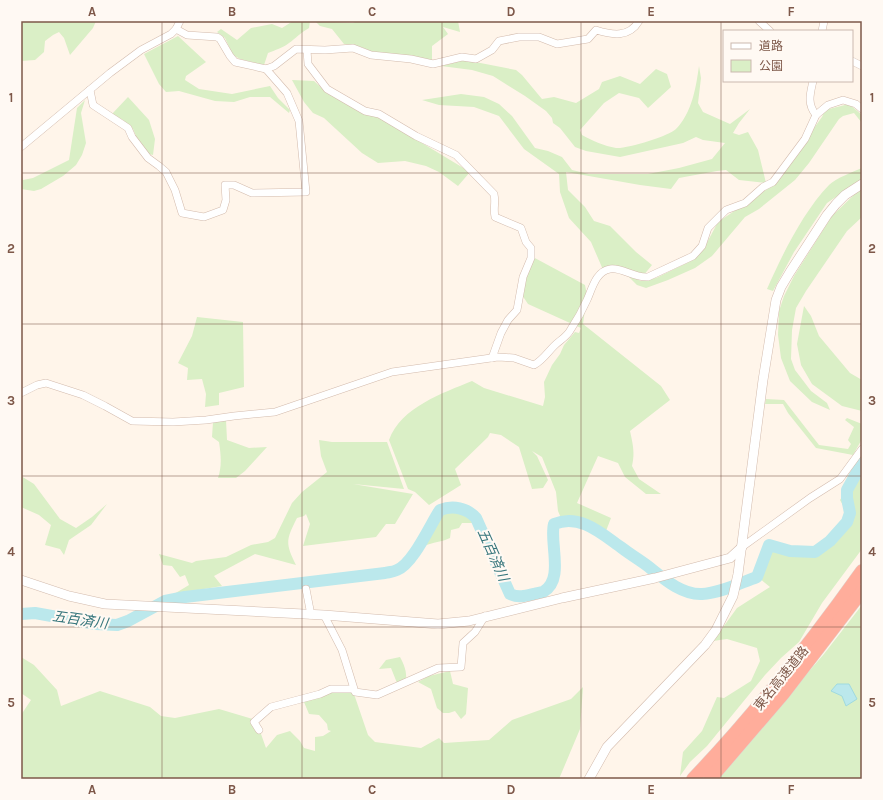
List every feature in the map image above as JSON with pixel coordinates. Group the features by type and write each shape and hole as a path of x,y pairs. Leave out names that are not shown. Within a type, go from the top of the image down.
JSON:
{"highway":[{"name":"東名高速道路","path":"693,779 733,736 774,687 814,637 862,571"},
{"name":"東名高速道路","path":"710,779 783,694 823,644 862,591"}],"street":[{"path":"22,146 141,50 176,29 180,21"},
{"path":"176,29 187,35 217,37 220,39 235,62 266,69 274,66 296,49 325,50 353,48 371,55 411,59 433,64 462,57 476,59 492,50 499,41 520,37 539,37 557,44 588,39 596,30 612,34 626,33 637,26 639,21"},
{"path":"759,21 769,30"},
{"path":"307,50 308,64 327,89 365,111 379,114 410,133 456,155 494,194 496,201 493,210 495,218 521,228 526,242 531,248 531,258 524,277 516,310 504,327 492,358"},
{"path":"853,62 862,66"},
{"path":"90,90 93,105 128,128 132,137 148,158 166,172 175,190 182,213 204,217 223,210 226,205 225,185 234,185 252,193 306,192 299,121 287,93 266,69"},
{"path":"812,82 809,97 810,106 816,115"},
{"path":"21,392 46,383 83,395 132,422 173,422 206,420 275,412 392,372 492,358 514,358 534,365 542,361 555,345 566,337 572,329 600,274 608,269 617,268 640,278 648,277 693,256 702,246 708,228 726,210 745,203 763,187 774,182 805,139 816,115 828,105 843,100 856,104 862,109"},
{"path":"589,779 607,747 704,645 716,630 733,596 742,547 763,380 776,300 781,287 790,272 827,215 845,195 862,184"},
{"path":"21,580 83,600 105,604 324,615 438,624 469,621 562,598 655,578 730,558 742,547 810,498 840,479 862,449"},
{"path":"306,589 311,615"},
{"path":"324,615 342,650 353,689 355,692 377,695 438,668 461,666 463,643 475,632 485,616"},
{"path":"259,730 254,722 271,707 320,694 331,689 353,689"}],"green space":[{"path":"21,21 96,21 93,28 70,55 64,38 59,32 45,41 44,52 35,60 21,61"},
{"path":"293,21 310,21 309,28 287,45 268,53 264,65 240,59 233,55 225,38 217,32 221,29 237,40 251,28 272,24 282,28"},
{"path":"315,21 353,23 357,21 458,21 460,32 443,27 448,34 432,46 432,62 375,53 361,47 344,44 332,29 320,26"},
{"path":"178,36 206,62 186,76 185,80 199,89 232,94 270,86 278,98 290,110 289,113 270,97 250,97 234,102 215,101 179,91 166,92 159,84 144,54"},
{"path":"465,60 516,70 542,99 554,97 576,103 599,89 602,82 620,76 640,84 656,69 667,74 671,87 648,108 639,98 619,93 604,103 580,130 582,135 590,139 603,145 616,148 648,142 676,129 690,108 695,91 699,66 701,78 698,103 703,112 730,124 750,109 733,133 739,135 748,132 758,150 766,183 739,180 726,170 679,178 671,189 566,172 568,190 585,207 594,221 610,226 636,252 652,265 643,276 618,267 604,272 591,242 569,218 560,192 559,174 524,149 499,116 474,107 439,105 422,100 461,94 484,97 499,104 512,116 535,148 548,151 562,157 572,170 589,174 648,174 679,168 712,159 725,143 703,140 696,137 683,143 620,157 586,151 575,147 560,128 553,123 552,118 546,111 493,76 472,70 441,66"},
{"path":"292,80 314,81 327,93 379,117 470,172 458,186 439,172 426,166 405,161 378,163 362,153 324,118 313,113 304,102"},
{"path":"128,97 149,120 155,139 153,155 149,154 139,143 133,129 123,120 112,114"},
{"path":"85,100 81,113 86,143 82,155 76,165 63,176 41,189 34,191 21,189 21,171 23,180 33,178 69,160 77,108"},
{"path":"849,104 862,115 862,123 854,113 843,116 839,119 809,163 795,180 759,209 745,217 712,256 695,268 646,288 637,285 626,274 641,281 656,278 693,260 703,250 718,222 776,183 805,144 825,110"},
{"path":"862,168 862,179 827,203 794,252 773,291 767,289 794,234 819,196 832,182"},
{"path":"862,189 862,217 847,231 806,291 796,308 792,330 791,359 795,370 811,391 827,403 830,410 812,402 790,381 781,358 778,335 779,311 784,296 794,276 832,216"},
{"path":"533,257 585,285 587,295 583,324 661,386 670,400 630,431 633,445 632,466 639,479 661,494 646,494 625,477 618,463 598,456 577,503 611,518 606,531 582,519 561,518 558,511 556,492 542,457 532,451 537,456 548,480 543,488 532,489 519,447 501,435 490,433 488,437 455,469 461,485 429,505 415,492 408,489 389,440 395,428 413,410 436,396 472,381 484,388 543,406 545,397 544,382 552,365 560,354 564,345 575,332 579,333 581,328 528,304 522,295 524,281"},
{"path":"804,306 811,316 819,336 850,373 862,380 862,411 842,406 812,384 801,365 797,344"},
{"path":"197,317 243,322 244,387 219,393 219,405 205,407 206,394 202,379 187,380 188,368 178,363 192,336"},
{"path":"766,399 784,400 819,445 848,449 851,444 848,440 854,427 845,420 847,418 862,424 862,439 853,455 816,448 788,413 783,404 765,404"},
{"path":"226,420 227,440 249,448 267,447 245,471 236,478 218,478 221,465 220,451 219,442 212,437 213,422"},
{"path":"319,440 332,442 387,442 404,489 353,484 413,494 395,524 386,524 376,537 303,546 310,524 306,514 297,518 288,542 296,565 255,554 214,576 222,586 174,594 189,585 185,575 180,577 172,566 163,565 159,554 192,563 196,561 226,557 251,545 268,542 275,538 292,503 302,492 327,472 321,456"},
{"path":"862,456 862,549 822,603 799,642 765,675 707,746 690,762 680,776 683,752 702,731 717,697 724,698 751,681 760,661 757,648 727,639 713,641 737,608 770,587 759,578 770,547 810,552 817,550 829,541 846,511 840,500 857,475 858,462"},
{"path":"21,476 34,484 60,519 76,528 107,504 91,525 69,540 64,555 60,549 45,545 51,525 39,515 21,507"},
{"path":"446,511 465,514 472,517 472,523 462,523 459,528 451,530 450,538 424,546 424,542 431,526 442,513"},
{"path":"862,605 862,774 859,777 862,775 862,779 715,779 824,654"},
{"path":"26,610 113,623 141,612 151,611 125,625 101,629 32,617 21,618 21,611"},
{"path":"21,657 34,665 57,690 61,706 100,691 150,707 161,716 175,718 219,709 256,720 266,748 277,735 290,731 300,741 304,748 315,751 315,737 323,736 331,731 328,730 327,724 319,715 309,714 304,702 315,695 331,689 351,691 354,694 368,735 375,742 421,748 439,738 444,743 489,740 512,720 571,699 583,687 580,729 559,779 21,779 21,715 31,700 21,693"},
{"path":"400,657 405,668 406,680 397,683 391,668 379,669 386,660"},
{"path":"450,671 453,684 468,688 466,714 461,719 455,711 443,713 437,708 431,689 418,682 429,676"}],"water":[{"path":"837,684 849,684 857,699 846,706 842,696 831,691"}],"waterway":[{"name":"五百済川","path":"21,614 35,613 96,624 117,625 128,621 165,601 185,597 392,572 403,566 409,560 421,543 440,510 445,508 460,508 476,518 510,594 516,596 543,592 550,586 555,570 553,541 554,524 564,521 582,523 599,531 680,589 695,594 709,593 723,590 757,577 769,545 790,551 815,552 830,541 847,522 850,513 847,490 862,463"}]}
